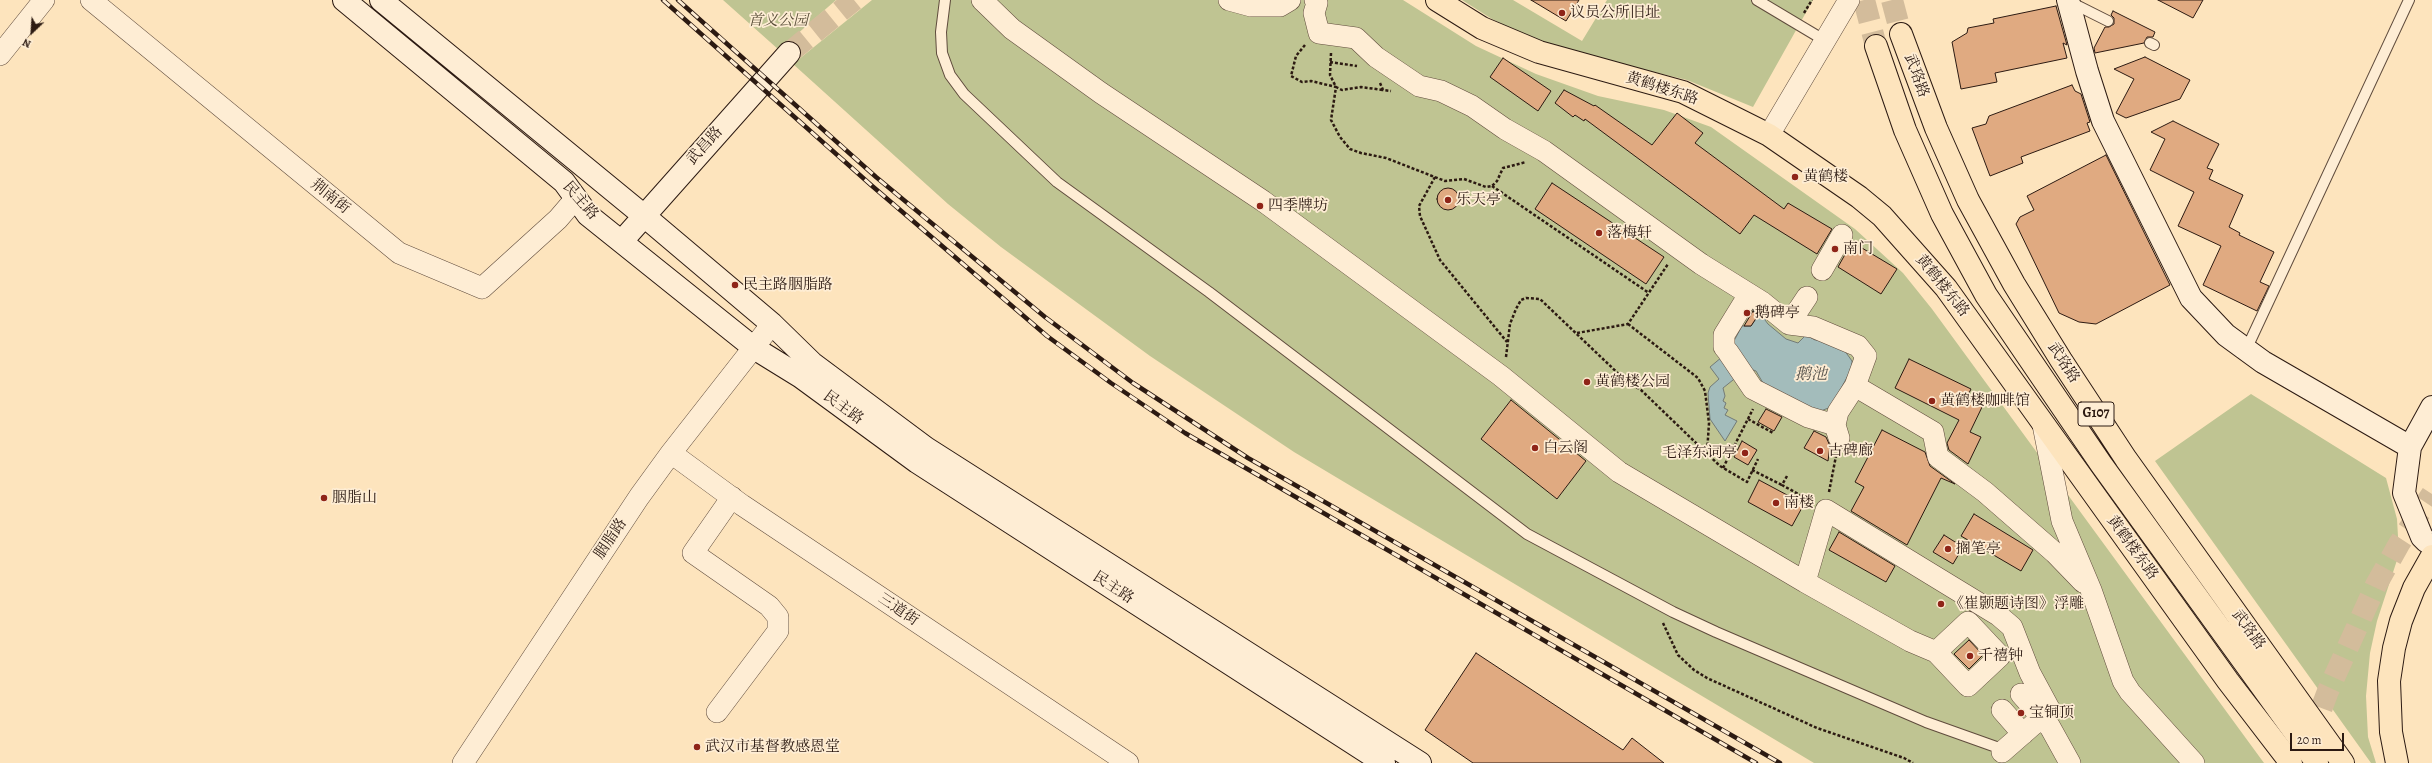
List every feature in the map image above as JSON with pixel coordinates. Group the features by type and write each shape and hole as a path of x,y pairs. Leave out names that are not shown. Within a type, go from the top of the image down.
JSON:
{"main road":[{"name":"民主路","path":"344,0 564,182 588,215 754,348 801,377 917,462 1384,763"},
{"name":"民主路","path":"382,0 643,215 772,324 812,363 926,448 1420,763"},
{"name":"黄鹤楼东路","path":"1437,0 1482,28 1539,52 1683,92 1769,134 1859,196 1882,216 1946,288 2228,681 2291,763"},
{"path":"2068,0 2086,71 2103,121 2191,298 2226,336 2246,350 2410,447"},
{"name":"武珞路","path":"1901,34 1936,128 1968,200 2014,284 2126,459 2343,763"},
{"name":"武珞路","path":"1876,46 1905,130 1942,214 1986,295 2101,464 2317,763"},
{"name":"武昌路","path":"622,241 643,215 788,53"},
{"path":"2396,763 2391,732 2389,681 2394,648 2403,614 2429,548 2422,537 2404,493 2410,447 2432,407"}],"street":[{"path":"0,55 44,0"},
{"name":"荆南街","path":"91,0 399,253 482,288 558,220 576,198"},
{"path":"982,0 1012,29 1094,89 1263,201 1501,376 1619,472 1806,582 1910,641 1936,652 1968,686 1977,683 1996,666 2000,656 1968,622 1936,652"},
{"path":"1229,0 1250,6 1280,6 1290,0"},
{"path":"1315,0 1317,3 1314,13 1328,34 1356,38 1376,57 1419,86 1441,91 1472,106 1505,129 1544,151 1748,296 1762,302 1789,324 1813,327 1858,346 1866,356 1855,386 1838,412 1837,432 1760,394 1753,389 1724,347 1724,335 1748,296"},
{"path":"1769,134 1848,0"},
{"path":"1822,270 1842,235"},
{"path":"1789,324 1807,297"},
{"name":"胭脂路","path":"463,763 671,453 772,324"},
{"path":"1855,386 1934,432 1938,457 1985,492 2049,548 2091,590"},
{"path":"2043,425 2062,521 2091,590 2123,680 2130,692 2194,763"},
{"name":"三道街","path":"671,453 732,497 1128,763"},
{"path":"717,712 778,631 778,616 769,606 692,553 732,497"},
{"path":"1806,582 1826,510 1998,615 2012,627 2030,673 2050,710 2023,734 2004,754"},
{"path":"2023,734 2004,712 2022,695 2050,727 2070,763"}],"lane":[{"path":"945,0 942,53 950,75 964,94 1057,182 1209,292 1527,534 1664,607 1716,632 2004,754"},
{"path":"1757,0 1824,40"},
{"path":"2068,0 2108,21"},
{"path":"2246,350 2409,0"}],"path":[{"path":"1383,90 1361,87 1342,90 1336,87 1311,81 1302,82 1291,76 1296,56 1328,34 1330,76 1336,87 1331,120 1340,137 1350,148 1361,153 1386,158 1445,181 1464,179 1486,187 1492,186 1649,293"},
{"path":"1330,62 1350,64 1363,70"},
{"path":"1492,186 1503,168 1525,163 1544,151"},
{"path":"1435,178 1419,206 1420,216 1440,260 1508,343"},
{"path":"1576,333 1628,324 1679,247"},
{"path":"1501,376 1508,343 1510,324 1521,300 1526,298 1540,299 1625,380 1642,390 1723,468 1747,482 1758,459"},
{"path":"1628,324 1698,378 1705,391 1709,423 1707,454"},
{"path":"1723,468 1760,394"},
{"path":"1748,419 1773,433"},
{"path":"1752,470 1826,510 1837,432"},
{"path":"1782,485 1787,476"},
{"path":"1664,607 1662,620 1666,631 1678,655 1694,670 1817,728 1904,758 1913,763"},
{"path":"1904,758 1907,763"}],"green space":[{"name":"首义公园","path":"723,0 836,0 779,50"},
{"name":"黄鹤楼公园","path":"872,0 1403,0 1476,46 1536,74 1598,96 1664,110 1711,127 1855,229 1903,273 1932,309 2264,763 1814,763 1294,452 1150,356 1001,247 948,204 793,64"},
{"path":"1462,0 1513,0 1582,41 1607,0 1813,0 1753,107 1687,80 1576,53 1533,39 1492,19"},
{"path":"2251,394 2386,478 2397,519 2399,554 2377,621 2370,653 2366,696 2368,737 2376,763 2371,763 2155,461"}],"water":[{"name":"鹅池","path":"1752,308 1768,317 1765,320 1768,324 1786,339 1798,343 1806,335 1815,340 1823,339 1842,347 1852,361 1852,368 1831,407 1818,412 1763,383 1756,371 1748,368 1723,388 1725,396 1723,401 1726,403 1724,408 1728,410 1725,415 1737,421 1725,441 1710,419 1708,393 1710,387 1719,379 1710,367 1728,352 1742,326 1751,326 1757,317"}],"building":[{"name":"议员公所旧址","path":"1531,0 1579,0 1566,21"},
{"path":"2158,0 2203,0 2193,18"},
{"path":"2056,6 2067,45 2063,43 2067,58 1995,73 1997,82 1961,89 1952,42 1967,33 1968,28 1994,23 1993,19"},
{"path":"2113,11 2155,32 2153,37 2147,37 2144,43 2095,53 2094,48 2105,27 2109,27 2114,24 2114,18 2111,15"},
{"path":"2145,57 2190,80 2180,99 2126,118 2116,113 2134,79 2114,69"},
{"path":"1503,58 1551,91 1538,111 1490,77"},
{"path":"2072,85 2075,91 2081,94 2090,122 2087,123 2090,131 2021,157 2023,163 1990,176 1972,128 1986,124 1989,116"},
{"path":"1564,90 1594,106 1595,105 1652,145 1677,113 1703,133 1695,143 1784,209 1788,203 1832,229 1817,254 1754,215 1740,234 1585,119 1584,121 1575,115 1573,117 1555,103"},
{"path":"2173,121 2219,144 2207,168 2213,170 2209,179 2243,195 2229,227 2240,233 2239,235 2274,252 2260,282 2269,286 2257,311 2203,285 2221,246 2178,226 2194,192 2150,170 2165,139 2151,132"},
{"path":"2106,155 2170,285 2096,324 2079,322 2059,313 2016,224 2020,217 2034,210 2027,196"},
{"name":"落梅轩","path":"1552,183 1664,257 1646,284 1535,209"},
{"name":"乐天亭","path":"1448,188 1452,189 1458,195 1458,203 1452,209 1448,210 1444,209 1438,203 1437,199 1438,195 1444,189"},
{"path":"1852,242 1897,269 1881,294 1838,267"},
{"path":"1753,311 1757,317 1751,326 1744,326"},
{"path":"1909,359 1971,389 1967,397 1983,405 1970,432 1981,437 1968,464 1949,450 1947,443 1959,420 1895,388"},
{"name":"白云阁","path":"1511,400 1586,461 1557,499 1481,439"},
{"path":"1766,409 1782,417 1774,431 1758,422"},
{"path":"1882,430 1925,452 1930,466 1955,484 1941,478 1907,545 1851,511 1864,487 1855,482"},
{"path":"1814,431 1826,437 1830,446 1828,461 1804,448"},
{"name":"毛泽东词亭","path":"1742,441 1757,450 1748,465 1734,457"},
{"name":"南楼","path":"1759,480 1804,504 1792,526 1748,502"},
{"path":"1974,514 2033,550 2021,571 1961,536"},
{"path":"1839,532 1895,566 1886,582 1829,550"},
{"name":"搁笔亭","path":"1944,535 1963,547 1953,564 1933,552"},
{"path":"1969,640 1983,655 1969,669 1954,654"},
{"path":"1476,653 1623,750 1632,738 1664,763 1473,763 1425,730"}],"tunnel":[{"path":"789,53 854,0"},
{"path":"1864,0 1876,46"},
{"path":"1892,0 1901,34"},
{"path":"2310,739 2328,691 2376,585 2399,544 2432,494"}],"railway":[{"path":"663,0 871,185 1047,336 1111,383 1185,433 1756,763"},
{"path":"678,0 876,177 1045,317 1133,383 1248,458 1780,763"}],"place":[{"name":"议员公所旧址","path":"1562,13"},
{"name":"黄鹤楼","path":"1795,177"},
{"name":"乐天亭","path":"1448,200"},
{"name":"四季牌坊","path":"1260,206"},
{"name":"落梅轩","path":"1599,233"},
{"name":"南门","path":"1835,249"},
{"name":"民主路胭脂路","path":"735,285"},
{"name":"鹅碑亭","path":"1747,313"},
{"name":"黄鹤楼公园","path":"1587,382"},
{"name":"黄鹤楼咖啡馆","path":"1932,401"},
{"name":"白云阁","path":"1535,448"},
{"name":"古碑廊","path":"1820,451"},
{"name":"毛泽东词亭","path":"1745,453"},
{"name":"胭脂山","path":"324,498"},
{"name":"南楼","path":"1776,503"},
{"name":"搁笔亭","path":"1948,549"},
{"name":"《崔颢题诗图》浮雕","path":"1941,604"},
{"name":"千禧钟","path":"1970,656"},
{"name":"宝铜顶","path":"2021,713"},
{"name":"武汉市基督教感恩堂","path":"697,747"}]}
